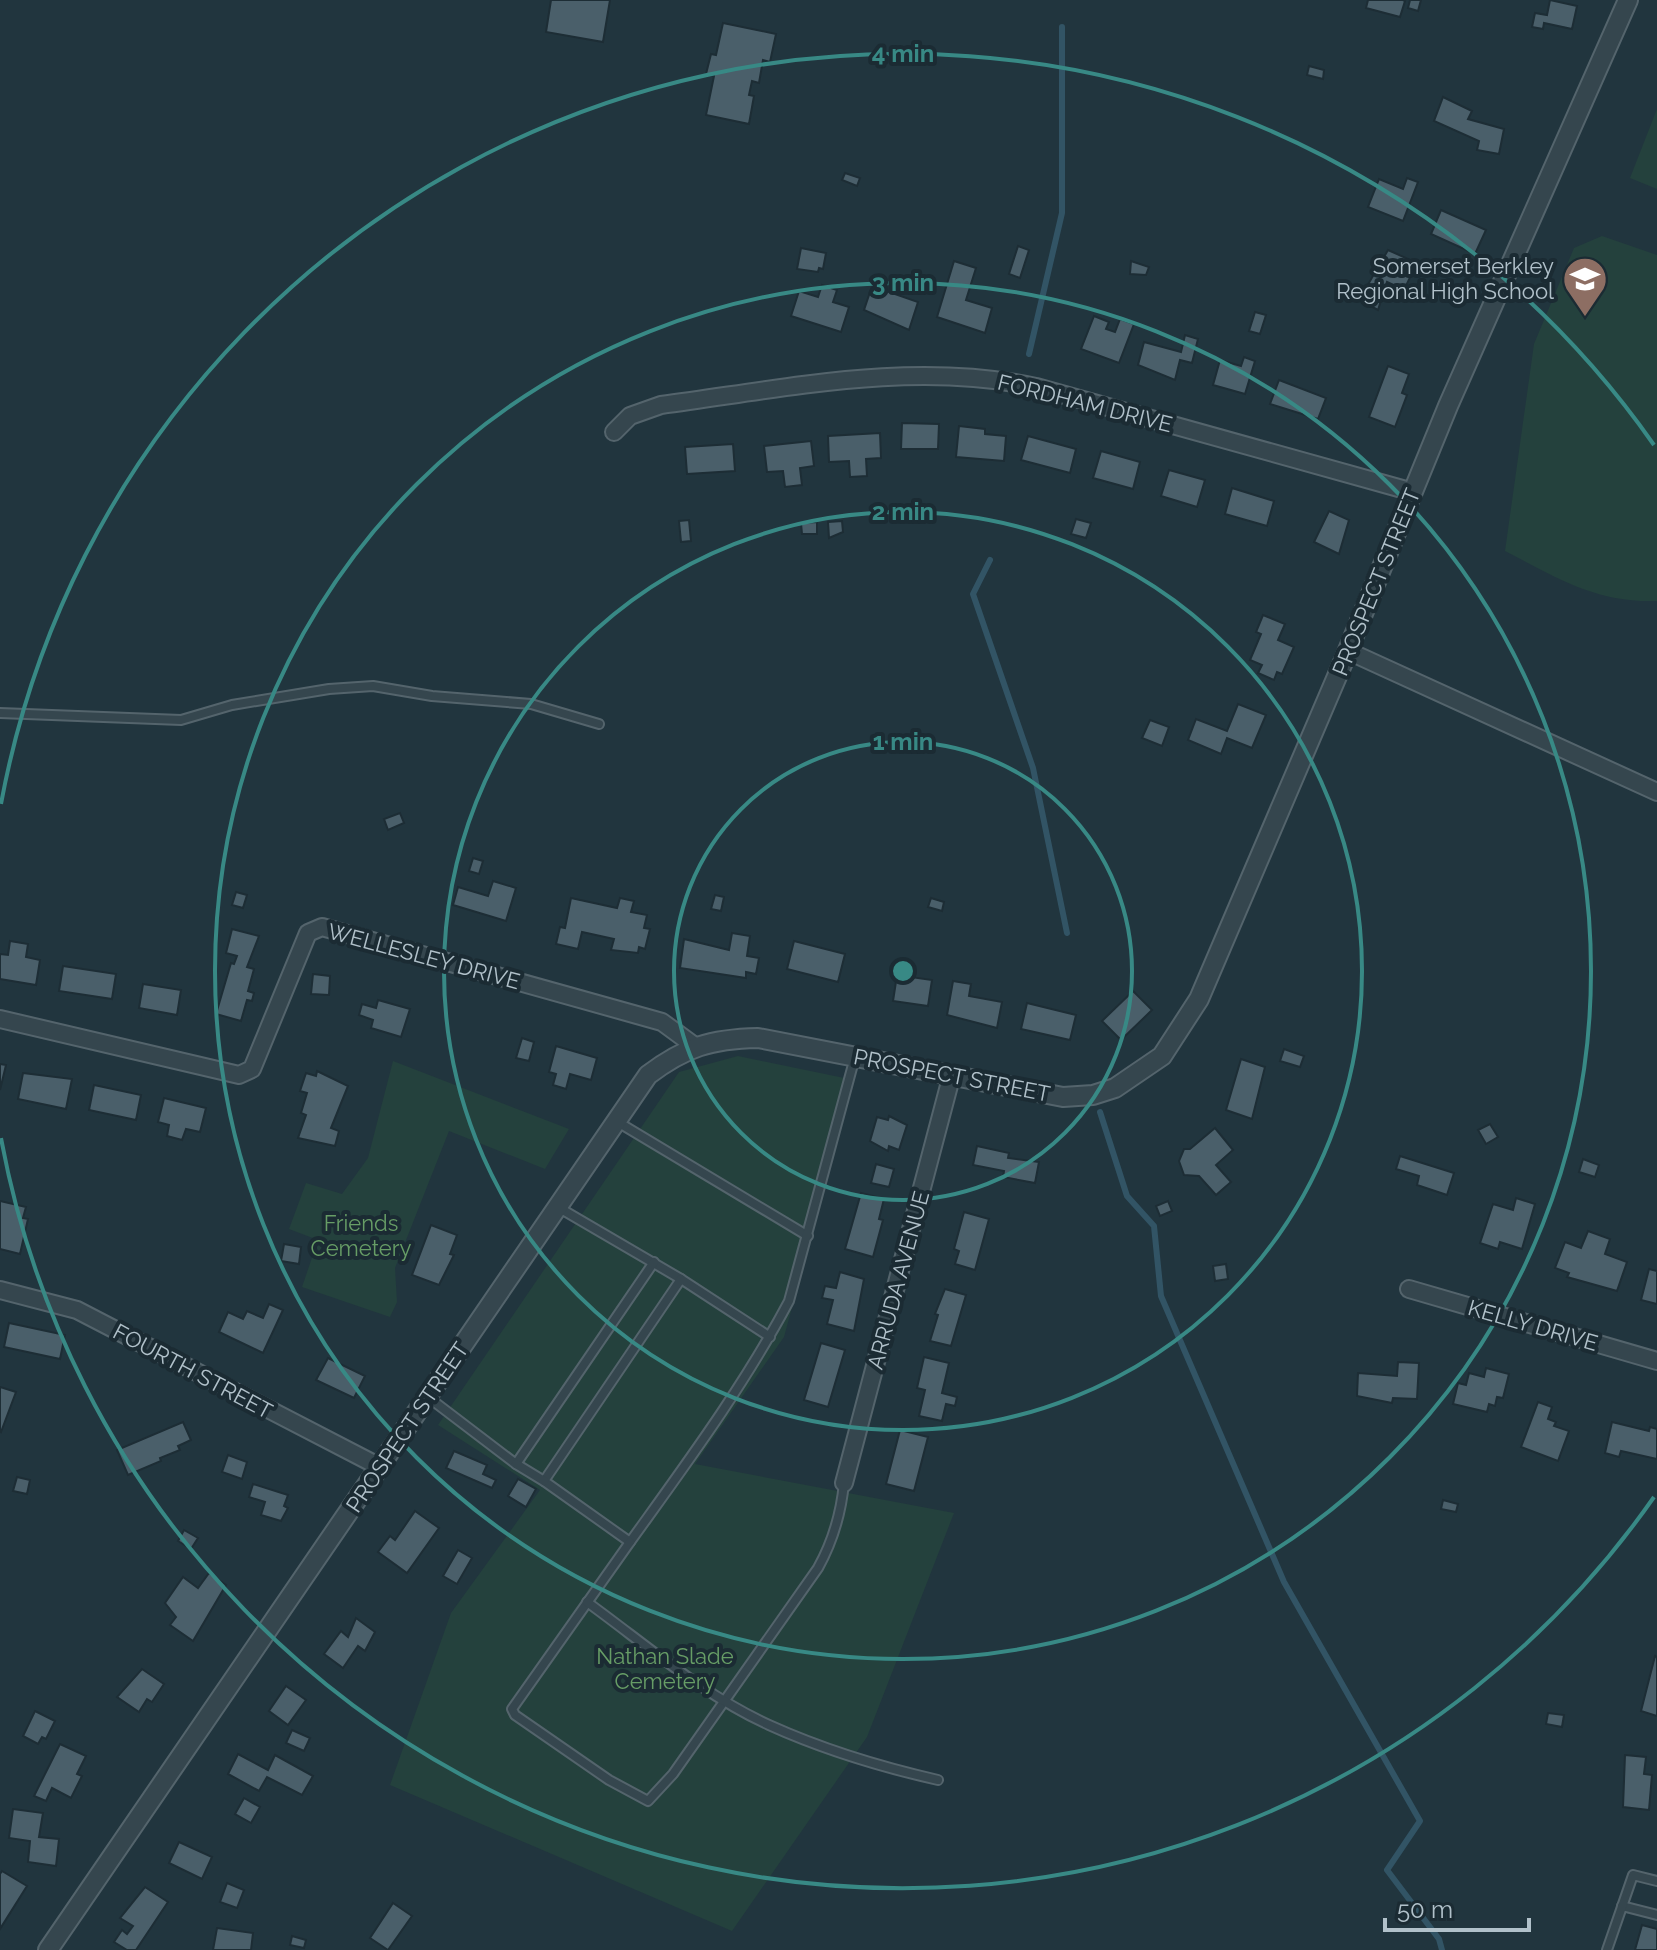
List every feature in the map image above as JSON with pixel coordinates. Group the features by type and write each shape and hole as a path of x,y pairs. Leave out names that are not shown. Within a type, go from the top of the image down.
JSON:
{"street":[{"name":"PROSPECT STREET","path":"48,1950 648,1075 678,1053 732,1039 758,1038 951,1078 1063,1097 1093,1095 1115,1088 1162,1056 1199,999 1413,492 1628,0"},
{"name":"FORDHAM DRIVE","path":"614,432 630,416 661,405 864,379 985,378 1036,387 1413,492"},
{"path":"1348,651 1657,792"},
{"name":"WELLESLEY DRIVE","path":"0,1019 239,1075 252,1069 308,933 322,927 662,1022 696,1047"},
{"name":"ARRUDA AVENUE","path":"844,1483 951,1078"},
{"name":"KELLY DRIVE","path":"1409,1289 1657,1361"},
{"name":"FOURTH STREET","path":"0,1290 77,1310 380,1467"}],"lane":[{"path":"0,713 181,720 232,705 329,689 373,686 432,696 531,704 599,724"},
{"path":"844,1483 841,1511 830,1548 673,1774 648,1801 620,1787 515,1715 512,1709 516,1700 693,1456 770,1337 789,1301 855,1057"},
{"path":"615,1121 808,1236"},
{"path":"556,1206 654,1262 770,1337"},
{"path":"516,1464 654,1262"},
{"path":"544,1481 681,1279"},
{"path":"427,1397 516,1464 630,1542"},
{"path":"587,1602 724,1700 798,1736 892,1770 938,1780"},
{"path":"1607,1950 1633,1875 1657,1881"},
{"path":"1622,1906 1657,1915"}],"green space":[{"path":"1657,109 1657,189 1630,178"},
{"path":"1602,236 1657,255 1657,601 1635,601 1596,593 1505,551 1534,344 1574,248"},
{"name":"Nathan Slade Cemetery","path":"738,1056 854,1080 784,1337 695,1464 954,1513 867,1737 732,1931 390,1785 451,1613 540,1490 438,1425 679,1072"},
{"name":"Friends Cemetery","path":"393,1061 569,1129 545,1169 449,1131 395,1268 397,1302 390,1317 302,1287 318,1240 289,1229 306,1183 342,1194 368,1158"}],"building":[{"path":"551,0 610,0 603,42 546,32"},
{"path":"1368,0 1405,1 1400,17 1366,8"},
{"path":"1410,0 1421,0 1418,11 1408,8"},
{"path":"1550,0 1577,6 1572,29 1544,23 1543,29 1532,27 1535,13 1547,15"},
{"path":"723,23 776,34 770,62 763,60 759,83 752,81 749,95 754,96 749,124 706,115 714,76 706,74 711,54 716,55"},
{"path":"1309,66 1324,70 1323,79 1307,75"},
{"path":"1443,97 1472,111 1468,119 1504,129 1499,154 1477,150 1479,141 1434,121"},
{"path":"845,173 860,178 857,186 842,180"},
{"path":"1407,178 1418,182 1403,221 1368,207 1379,179 1403,189"},
{"path":"1441,210 1486,230 1475,254 1431,234"},
{"path":"1018,246 1029,250 1020,278 1009,274"},
{"path":"801,248 826,253 823,269 819,268 818,272 797,269"},
{"path":"1388,250 1417,263 1404,290 1387,282 1378,310 1359,300"},
{"path":"954,261 976,268 966,300 992,308 985,333 937,317"},
{"path":"1131,261 1149,267 1146,275 1130,274"},
{"path":"822,285 837,290 833,302 849,307 841,332 791,316 799,291 818,297"},
{"path":"872,286 918,302 909,330 864,310"},
{"path":"1255,312 1266,315 1260,334 1249,331"},
{"path":"1094,316 1109,322 1106,329 1115,332 1120,319 1134,324 1119,363 1081,349"},
{"path":"1185,335 1198,339 1192,363 1180,360 1175,380 1138,365 1144,342 1181,352"},
{"path":"1244,357 1255,361 1245,394 1213,385 1220,360 1241,366"},
{"path":"1388,366 1409,374 1402,393 1407,395 1395,427 1369,417"},
{"path":"1279,380 1326,398 1318,419 1270,404"},
{"path":"902,423 939,424 938,449 901,449"},
{"path":"959,426 985,429 985,434 1006,436 1004,461 956,457"},
{"path":"880,433 881,458 866,459 867,476 850,477 849,461 829,462 828,436"},
{"path":"1028,436 1076,449 1070,473 1021,460"},
{"path":"811,441 814,466 800,468 802,485 785,487 783,471 767,472 764,446"},
{"path":"733,444 735,471 687,474 685,447"},
{"path":"1101,451 1140,462 1133,489 1093,478"},
{"path":"1169,470 1205,480 1197,507 1161,496"},
{"path":"1232,488 1274,501 1267,526 1225,514"},
{"path":"1329,511 1349,520 1339,554 1314,542"},
{"path":"1076,519 1091,523 1086,538 1071,534"},
{"path":"689,520 691,541 681,542 679,521"},
{"path":"842,521 843,532 829,538 828,522"},
{"path":"817,522 817,534 802,534 801,523"},
{"path":"1263,615 1285,624 1278,640 1294,647 1282,674 1277,672 1274,680 1258,673 1262,665 1250,660 1261,634 1256,632"},
{"path":"1238,704 1266,715 1252,748 1227,738 1221,754 1188,740 1196,719 1227,731"},
{"path":"1150,720 1169,727 1162,746 1142,738"},
{"path":"400,813 404,823 388,830 384,819"},
{"path":"473,858 483,861 479,874 469,871"},
{"path":"493,881 516,888 506,921 453,905 458,887 488,896"},
{"path":"236,892 247,895 243,908 232,905"},
{"path":"715,895 724,897 721,911 711,909"},
{"path":"571,898 617,908 620,898 634,901 631,912 647,915 644,928 650,929 645,949 639,947 638,953 611,950 614,939 582,932 578,949 556,944 560,927 565,928"},
{"path":"931,898 944,902 942,911 928,907"},
{"path":"232,929 259,936 247,967 254,969 248,991 254,993 252,1001 247,1000 241,1021 216,1014 231,963 234,964 237,956 226,953"},
{"path":"732,933 750,936 747,956 759,958 756,974 746,972 746,978 680,968 684,939 729,950"},
{"path":"10,941 28,944 26,957 40,960 36,985 0,979 0,954 8,955"},
{"path":"794,941 845,954 838,982 787,969"},
{"path":"63,966 116,974 112,999 59,991"},
{"path":"313,974 330,976 329,995 311,994"},
{"path":"897,975 932,980 928,1006 893,1001"},
{"path":"953,981 971,984 969,996 1002,1002 997,1028 947,1015"},
{"path":"143,984 181,990 177,1015 139,1008"},
{"path":"1133,991 1152,1010 1121,1040 1102,1021"},
{"path":"378,1000 410,1009 401,1037 371,1028 373,1020 359,1015 362,1004 376,1008"},
{"path":"1027,1003 1076,1015 1070,1040 1021,1029"},
{"path":"522,1038 534,1042 529,1061 516,1058"},
{"path":"556,1046 597,1058 591,1080 570,1074 566,1089 553,1085 556,1074 549,1072"},
{"path":"1284,1049 1304,1056 1300,1067 1280,1061"},
{"path":"1241,1059 1265,1067 1252,1119 1226,1110"},
{"path":"0,1064 6,1065 0,1090"},
{"path":"317,1071 348,1086 331,1128 339,1131 335,1146 298,1138 306,1115 301,1113 307,1093 300,1091 306,1073 316,1076"},
{"path":"23,1073 72,1079 66,1109 18,1099"},
{"path":"94,1085 141,1095 136,1120 89,1110"},
{"path":"164,1098 206,1108 200,1132 186,1129 182,1140 167,1136 169,1125 158,1122"},
{"path":"889,1116 907,1125 899,1150 889,1146 888,1151 870,1141 877,1117 888,1120"},
{"path":"1490,1124 1498,1137 1486,1144 1478,1130"},
{"path":"1215,1128 1233,1150 1216,1165 1231,1182 1216,1195 1199,1176 1184,1175 1179,1161 1184,1149 1190,1149"},
{"path":"977,1146 1009,1153 1008,1158 1039,1162 1035,1183 1003,1177 1004,1171 973,1165"},
{"path":"1400,1156 1454,1173 1447,1195 1417,1185 1419,1176 1396,1169"},
{"path":"1583,1159 1599,1165 1595,1177 1579,1172"},
{"path":"876,1164 894,1169 889,1187 871,1183"},
{"path":"861,1193 884,1199 879,1219 883,1220 873,1257 845,1249"},
{"path":"1516,1198 1535,1204 1522,1249 1500,1242 1498,1249 1480,1243 1493,1204 1513,1210"},
{"path":"0,1201 26,1207 23,1218 28,1219 20,1254 0,1249"},
{"path":"1168,1201 1172,1211 1160,1216 1156,1206"},
{"path":"964,1212 989,1219 975,1270 955,1264 959,1251 954,1249"},
{"path":"431,1225 457,1235 450,1254 454,1255 439,1285 412,1275"},
{"path":"1588,1231 1610,1239 1605,1254 1627,1262 1617,1291 1567,1277 1569,1273 1555,1268 1565,1242 1581,1248"},
{"path":"284,1244 301,1247 299,1264 281,1261"},
{"path":"1226,1264 1228,1279 1215,1281 1213,1266"},
{"path":"1649,1269 1657,1271 1657,1304 1641,1300"},
{"path":"840,1272 864,1279 854,1331 827,1324 833,1300 822,1298 825,1286 836,1288"},
{"path":"945,1289 966,1295 951,1346 930,1341 938,1315 935,1314"},
{"path":"269,1304 283,1310 263,1353 219,1332 228,1312 243,1319 247,1311 263,1318"},
{"path":"9,1323 65,1335 60,1359 4,1347"},
{"path":"821,1343 845,1350 828,1407 804,1400"},
{"path":"924,1357 949,1363 942,1393 957,1397 955,1406 946,1404 942,1421 919,1416 925,1390 917,1388"},
{"path":"328,1358 365,1376 354,1398 316,1380"},
{"path":"1398,1362 1419,1363 1417,1399 1393,1398 1392,1403 1357,1396 1358,1373 1397,1376"},
{"path":"1486,1368 1509,1374 1503,1398 1497,1397 1495,1406 1489,1404 1487,1412 1453,1404 1458,1383 1466,1385 1469,1373 1484,1377"},
{"path":"0,1387 16,1392 1,1432 0,1431"},
{"path":"1538,1402 1552,1407 1548,1419 1556,1422 1554,1426 1569,1431 1558,1461 1521,1447"},
{"path":"183,1422 191,1440 178,1446 180,1450 160,1458 161,1461 128,1475 117,1450"},
{"path":"1612,1422 1649,1431 1650,1427 1657,1429 1657,1459 1621,1451 1619,1457 1605,1453"},
{"path":"900,1430 928,1437 914,1491 886,1484"},
{"path":"454,1451 487,1465 483,1474 496,1480 492,1488 446,1468"},
{"path":"228,1455 247,1462 242,1479 222,1472"},
{"path":"17,1477 30,1480 27,1494 13,1491"},
{"path":"518,1479 536,1489 526,1507 508,1496"},
{"path":"253,1484 288,1495 284,1506 288,1508 281,1521 261,1515 265,1502 249,1497"},
{"path":"1443,1500 1458,1504 1456,1512 1441,1509"},
{"path":"415,1511 439,1528 407,1573 378,1552 390,1536 395,1540"},
{"path":"184,1530 198,1538 191,1549 178,1541"},
{"path":"458,1550 472,1558 457,1584 443,1576"},
{"path":"209,1573 226,1585 193,1641 170,1625 176,1617 165,1603 183,1577 198,1588"},
{"path":"356,1618 375,1632 365,1651 358,1646 343,1668 324,1654 341,1631 348,1637"},
{"path":"1657,1657 1657,1716 1641,1711"},
{"path":"142,1669 164,1684 152,1702 147,1699 139,1712 117,1697"},
{"path":"286,1686 306,1700 288,1725 269,1711"},
{"path":"35,1711 55,1721 46,1739 42,1737 38,1744 23,1736"},
{"path":"1548,1713 1564,1715 1562,1727 1546,1724"},
{"path":"292,1730 310,1738 304,1751 286,1743"},
{"path":"60,1744 86,1756 77,1774 82,1776 71,1798 52,1788 46,1801 34,1796"},
{"path":"238,1754 268,1770 275,1755 313,1776 302,1795 267,1777 259,1791 228,1774"},
{"path":"1625,1755 1646,1757 1644,1774 1652,1775 1649,1810 1623,1807"},
{"path":"244,1798 260,1807 251,1823 235,1814"},
{"path":"13,1809 43,1813 39,1837 59,1839 56,1866 28,1862 30,1841 9,1838"},
{"path":"179,1842 212,1857 202,1879 169,1863"},
{"path":"2,1871 27,1886 0,1929 0,1874"},
{"path":"227,1883 244,1890 237,1908 220,1902"},
{"path":"145,1887 168,1902 136,1950 127,1950 114,1942 122,1930 127,1934 133,1926 120,1918"},
{"path":"393,1903 412,1916 388,1950 370,1938"},
{"path":"1642,1925 1657,1929 1657,1950 1635,1950"},
{"path":"217,1928 253,1933 251,1950 213,1950"},
{"path":"292,1936 306,1940 304,1948 290,1945"}],"waterway":[{"path":"1029,354 1062,213 1062,27"},
{"path":"990,560 973,594 1033,768 1067,933"},
{"path":"1100,1112 1127,1196 1154,1226 1161,1296 1284,1582 1420,1821 1387,1870 1439,1939 1442,1950"}],"place":[{"name":"Somerset Berkley Regional High School","path":"1585,318"}]}
